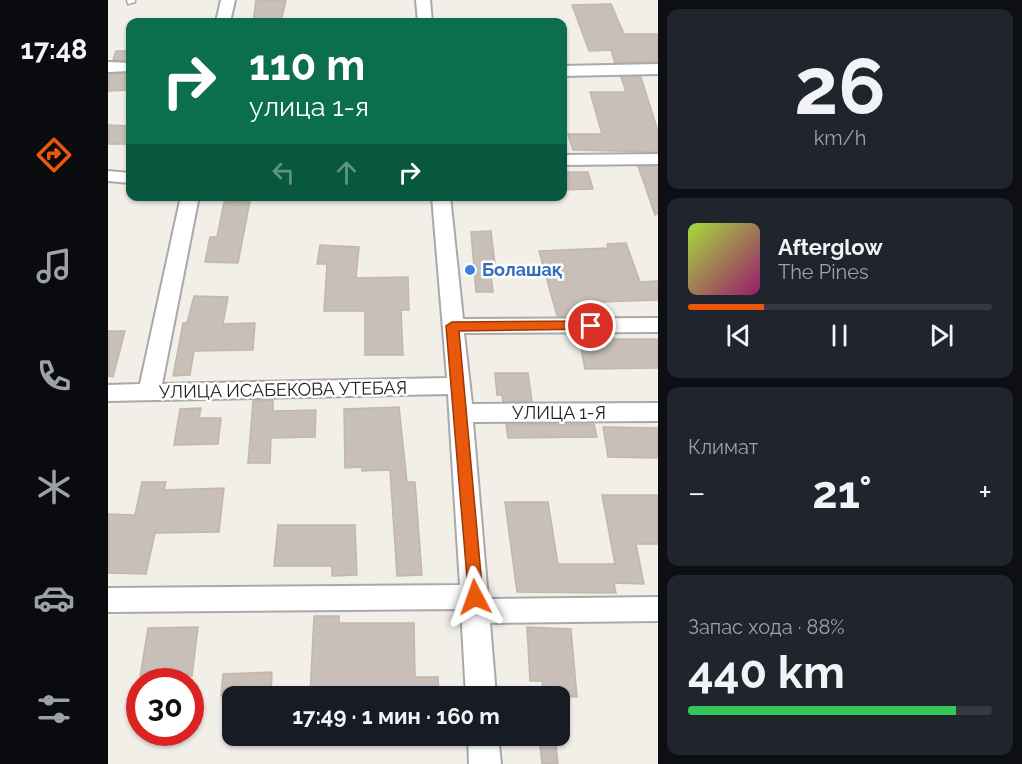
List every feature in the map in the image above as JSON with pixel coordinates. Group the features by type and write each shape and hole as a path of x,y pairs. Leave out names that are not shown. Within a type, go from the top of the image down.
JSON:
{"street":[{"path":"224,18 228,0"},
{"path":"423,0 425,18"},
{"path":"108,67 126,67"},
{"path":"567,71 657,69"},
{"path":"567,160 657,159"},
{"path":"108,176 126,177"},
{"path":"149,393 189,201"},
{"path":"441,201 461,413 480,686"},
{"path":"452,326 657,325"},
{"name":"УЛИЦА ИСАБЕКОВА УТЕБАЯ","path":"108,393 458,386"},
{"name":"УЛИЦА 1-Я","path":"461,413 657,412"},
{"path":"108,600 475,604 657,609"},
{"path":"484,746 485,764"}],"building":[{"path":"256,0 286,0 282,18 254,18"},
{"path":"611,4 624,34 657,34 657,62 615,63 611,50 589,51 572,5"},
{"path":"116,51 126,51 126,61 113,60"},
{"path":"126,73 126,90 108,91 109,74"},
{"path":"621,77 641,77 657,128 657,152 573,150 568,134 602,134 590,92 626,92"},
{"path":"108,125 126,126 126,144 108,144"},
{"path":"638,166 657,166 657,214 655,215"},
{"path":"567,172 588,172 593,189 567,190"},
{"path":"250,201 238,263 205,262 210,237 217,237 224,202"},
{"path":"491,231 495,265 490,265 493,292 476,292 471,232"},
{"path":"626,243 640,282 657,281 657,300 599,302 603,316 557,316 539,251 608,248 607,244"},
{"path":"320,245 359,247 356,278 408,277 409,310 401,310 403,355 365,355 365,311 324,311 327,264 317,264"},
{"path":"194,296 228,297 223,324 255,323 253,350 194,351 190,375 173,376 183,323 187,323"},
{"path":"108,331 125,331 113,377 108,376"},
{"path":"609,334 611,339 657,339 657,368 585,369 578,335"},
{"path":"495,373 528,373 532,401 503,402 502,395 497,395"},
{"path":"273,400 273,411 316,410 315,437 271,438 270,463 248,463 253,401"},
{"path":"399,407 407,482 415,482 422,575 397,576 390,470 362,471 362,467 345,468 344,409"},
{"path":"201,408 199,418 221,418 218,444 174,445 180,409"},
{"path":"506,424 594,424 597,437 508,438"},
{"path":"603,427 657,428 657,458 608,457"},
{"path":"142,482 166,482 164,490 224,488 219,532 155,533 146,574 108,573 108,514 135,515"},
{"path":"602,495 657,495 657,544 636,544 644,584 614,583 616,593 517,592 505,502 548,502 558,564 615,564"},
{"path":"278,525 355,525 357,575 332,576 332,566 274,566"},
{"path":"314,616 339,616 339,623 414,623 415,677 438,677 438,686 310,686"},
{"path":"198,627 193,668 141,668 148,628"},
{"path":"527,627 571,629 577,697 570,697 570,686 542,686 542,681 530,681"},
{"path":"272,672 271,686 222,686 221,696 223,674"},
{"path":"540,746 556,746 558,764 542,764"}],"place":[{"name":"Болашақ","path":"470,270"}],"route":[{"path":"475,597 452,326 591,326"}]}
